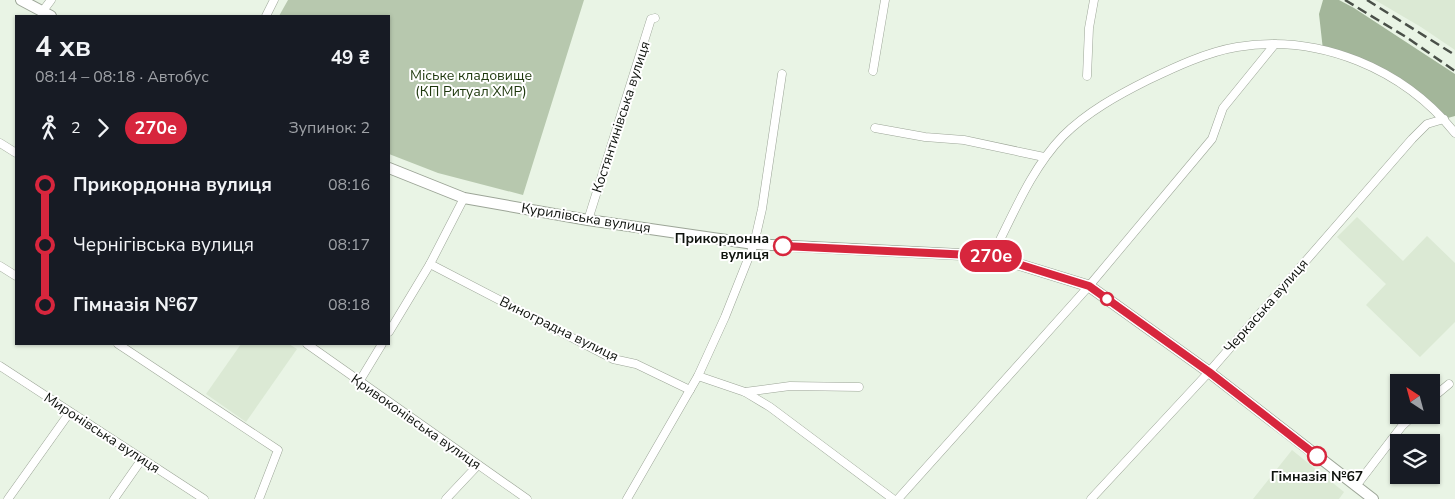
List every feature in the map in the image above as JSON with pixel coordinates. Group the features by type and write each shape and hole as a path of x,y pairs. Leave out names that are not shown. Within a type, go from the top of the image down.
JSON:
{"main road":[{"path":"21,0 47,14"},
{"name":"Курилівська вулиця","path":"390,168 464,198 588,220 754,244 992,256 1089,286 1209,372 1373,499"}],"street":[{"path":"47,14 51,0"},
{"path":"266,15 274,0"},
{"path":"873,71 885,0"},
{"path":"1087,76 1089,28 1094,0"},
{"name":"Костянтинівська вулиця","path":"588,220 651,19 655,18"},
{"path":"898,499 1089,286 1212,139 1223,108 1275,44"},
{"path":"992,256 1044,157 1064,135 1088,115 1125,92 1177,66 1236,47 1275,44 1311,47 1347,56 1393,77 1410,88 1444,119 1455,133"},
{"path":"627,499 698,376 725,317 754,244 762,209 782,74"},
{"name":"Черкаська вулиця","path":"1091,499 1209,372 1412,139 1426,124 1444,119"},
{"path":"875,128 925,137 964,140 1044,157"},
{"path":"0,143 15,152"},
{"path":"390,330 430,264 464,198"},
{"name":"Виноградна вулиця","path":"430,264 613,359 636,364 690,390"},
{"path":"0,266 15,275"},
{"path":"120,345 278,450 259,499"},
{"name":"Кривоконівська вулиця","path":"308,345 358,382 527,499"},
{"path":"358,382 381,345"},
{"name":"Миронівська вулиця","path":"0,366 204,499"},
{"path":"698,376 745,392 796,425 894,499"},
{"path":"1440,392 1448,384"},
{"path":"745,392 790,386 859,387"},
{"path":"8,499 70,412"},
{"path":"1356,486 1404,424"},
{"path":"114,499 142,459"},
{"path":"446,499 478,465"}],"shaded area":[{"path":"1323,0 1339,0 1354,8 1455,74 1455,116 1444,119 1393,77 1323,50 1319,14"},
{"path":"1375,0 1455,0 1455,50 1421,27"},
{"path":"1357,217 1403,261 1427,236 1455,263 1455,322 1420,357 1366,305 1386,284 1337,237"},
{"path":"240,345 291,345 297,349 246,422 206,394"},
{"path":"1292,450 1344,492 1339,499 1253,499"}],"green space":[{"name":"Міське кладовище (КП Ритуал ХМР)","path":"288,0 584,0 523,195 438,173 390,154 390,15 280,15"}],"railway":[{"path":"1345,0 1406,37 1455,71"},
{"path":"1367,0 1455,55"}],"bus line":[{"name":"270е","path":"783,246 992,256 1089,286 1209,372 1317,456"}],"place":[{"name":"Прикордонна вулиця","path":"783,246"},
{"name":"Гімназія №67","path":"1317,456"}]}
